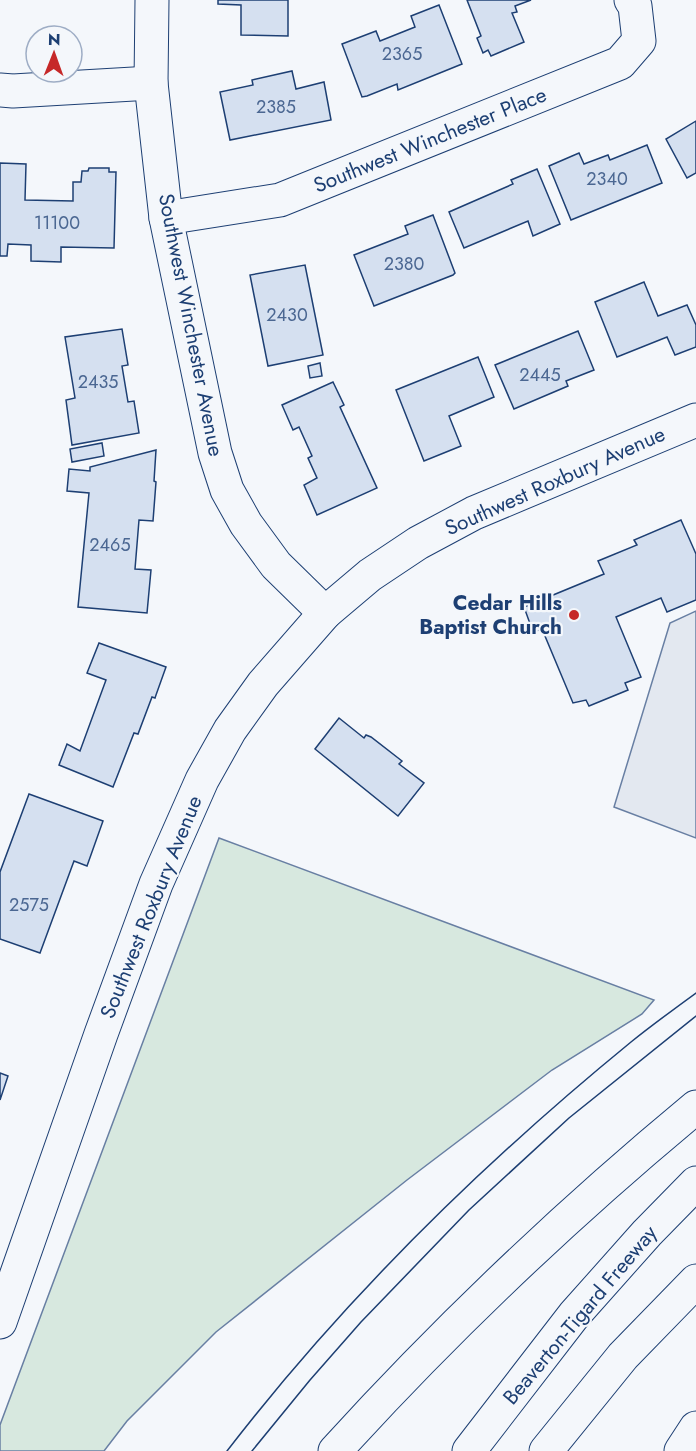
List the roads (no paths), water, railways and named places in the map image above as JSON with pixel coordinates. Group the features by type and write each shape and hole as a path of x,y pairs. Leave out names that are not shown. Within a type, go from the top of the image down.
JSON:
{"main road":[{"name":"Southwest Winchester Avenue","path":"152,0 152,84 166,218 215,453 227,490 246,524 276,565 325,614"},
{"name":"Southwest Winchester Place","path":"166,218 280,200 620,63 639,41 635,6 631,0"},
{"path":"0,90 152,84"},
{"name":"Southwest Roxbury Avenue","path":"0,1322 9,1266 101,1034 156,884 202,780 230,729 263,684 325,614 370,575 418,543 474,513 696,420"},
{"path":"335,1451 376,1406 490,1292 629,1162 696,1107"},
{"name":"Beaverton-Tigard Freeway","path":"469,1451 574,1315 646,1233 696,1183"},
{"path":"546,1451 623,1356 696,1281"},
{"path":"681,1451 696,1428"}],"tram line":[{"path":"227,1451 319,1340 417,1235 576,1088 696,993"},
{"path":"252,1451 361,1322 469,1210 569,1118 696,1016"}],"place":[{"name":"Cedar Hills Baptist Church","path":"574,615"}]}
